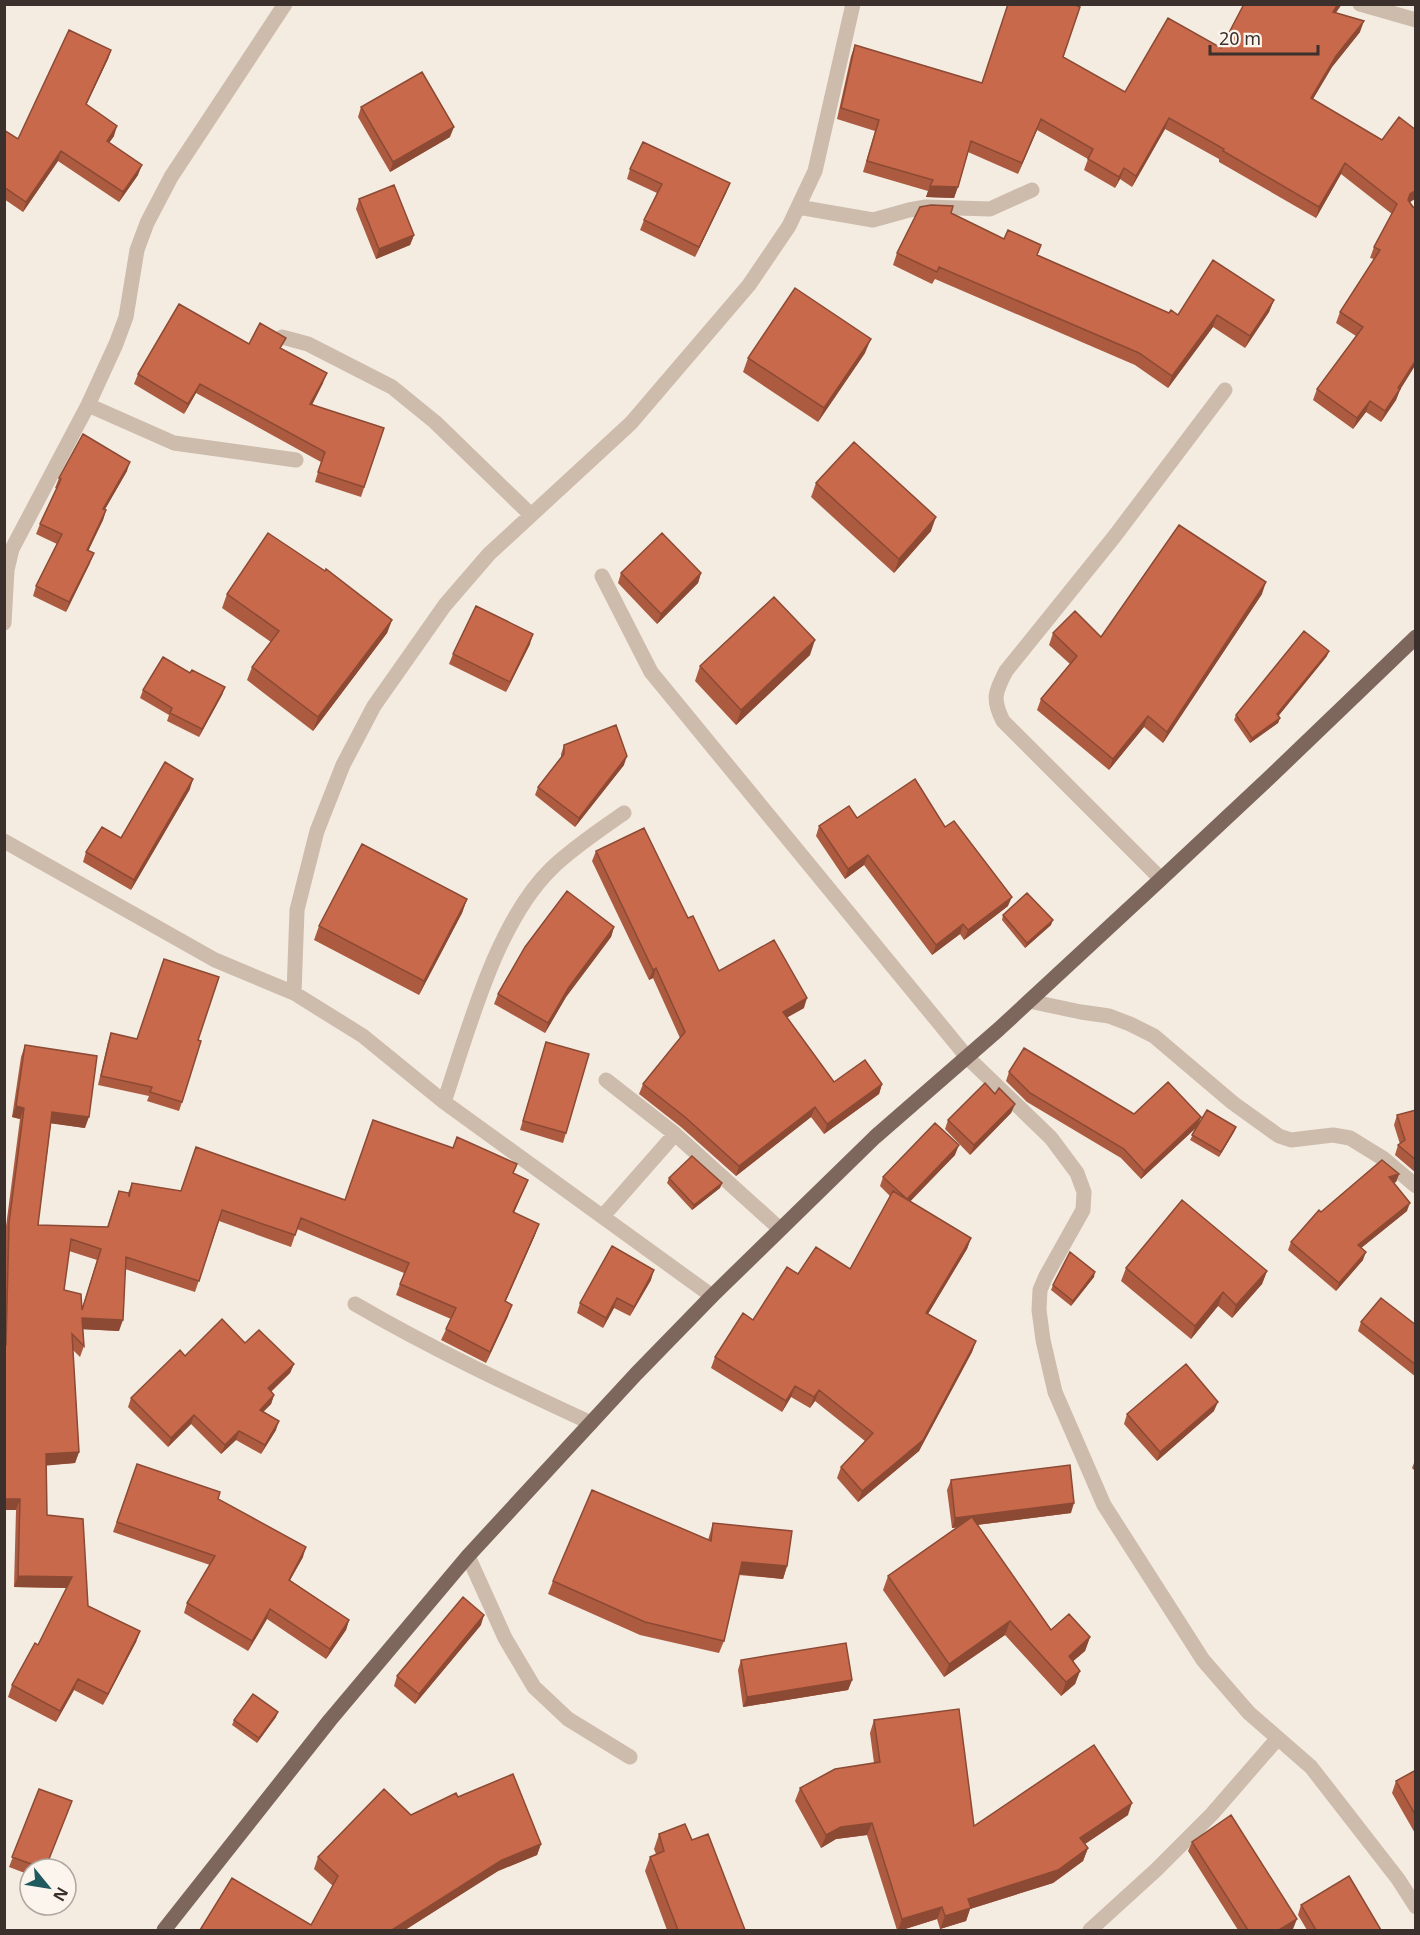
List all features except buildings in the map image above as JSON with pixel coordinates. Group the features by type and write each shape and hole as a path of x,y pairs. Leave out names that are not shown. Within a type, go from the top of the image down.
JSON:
{"main road":[{"path":"164,1930 330,1720 468,1556 712,1296 875,1137 1029,1001 1269,778 1416,637"}],"street":[{"path":"4,623 8,547 88,405 126,317 137,250 147,223 171,177 285,4"},
{"path":"294,993 297,910 317,831 343,765 374,706 445,605 489,554 638,414 749,285 789,226 815,171 853,4"},
{"path":"1360,4 1416,20"},
{"path":"798,207 873,220 926,207 990,208 1032,190"},
{"path":"282,338 308,344 392,387 435,422 531,515"},
{"path":"1161,879 1004,722 997,708 996,692 1006,671 1114,537 1225,390"},
{"path":"88,405 174,443 297,460"},
{"path":"602,576 651,672 967,1057 1051,1138 1077,1173 1084,1192 1083,1210 1040,1290 1039,1310 1043,1340 1055,1392 1104,1505 1203,1660 1250,1713 1311,1767 1398,1879 1416,1907"},
{"path":"444,1102 493,960 523,904 551,869 624,813"},
{"path":"4,842 215,960 294,993 363,1035 444,1102 712,1296"},
{"path":"1029,1001 1109,1016 1131,1024 1154,1036 1233,1103 1279,1137 1291,1140 1333,1135 1350,1138 1384,1159 1416,1186"},
{"path":"606,1080 675,1134 780,1229"},
{"path":"603,1216 675,1134"},
{"path":"355,1304 490,1377 591,1423"},
{"path":"468,1556 505,1638 534,1687 568,1719 630,1756"},
{"path":"1090,1930 1156,1870 1212,1814 1278,1738"}]}
